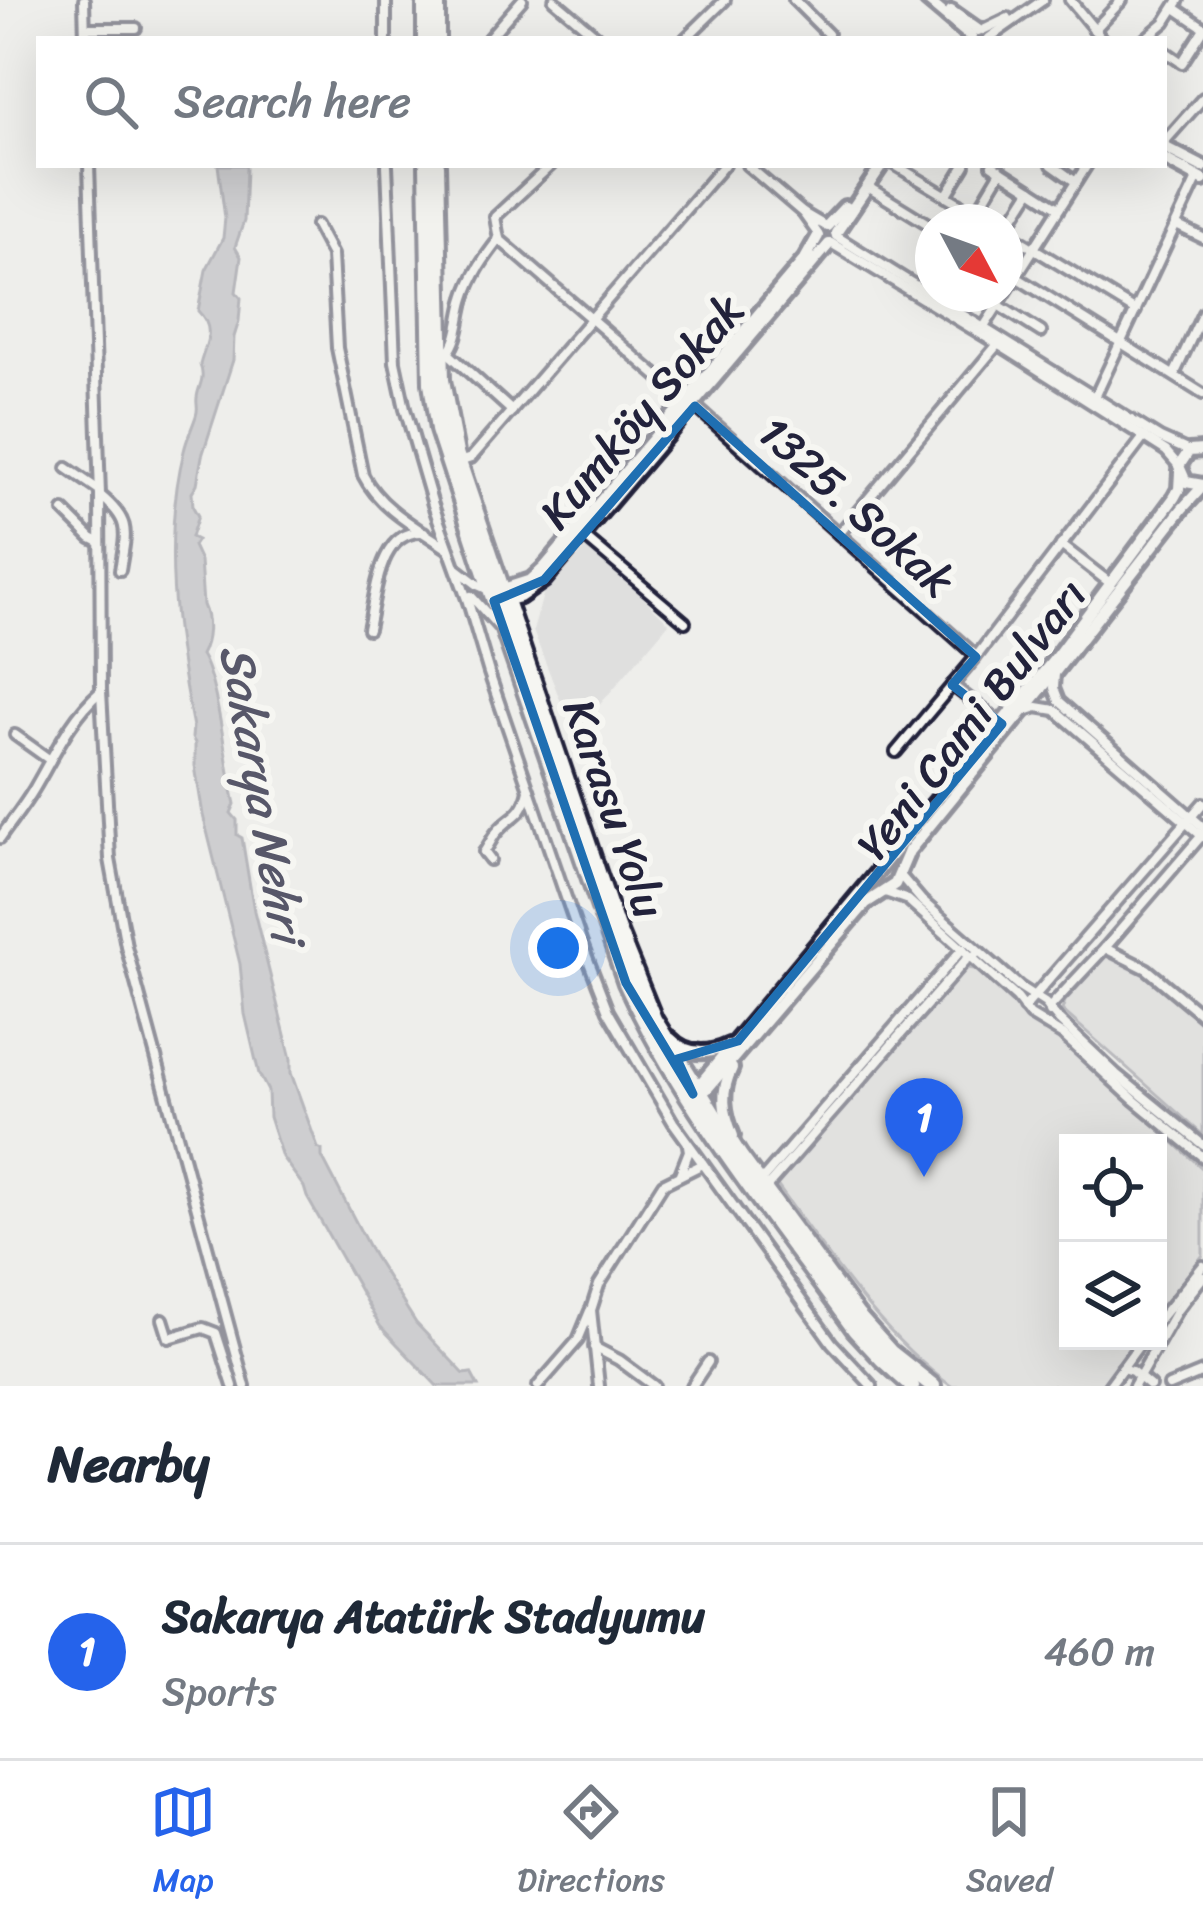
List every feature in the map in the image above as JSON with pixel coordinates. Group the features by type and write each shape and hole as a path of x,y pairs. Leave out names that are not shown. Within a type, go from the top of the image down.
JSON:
{"highway":[{"path":"425,0 425,36"},
{"path":"436,0 437,36"},
{"path":"427,168 431,382 450,472 498,596 506,637 626,982 642,1017 694,1095"},
{"name":"Karasu Yolu","path":"437,168 440,318 449,358 442,380 449,427 498,596 630,965 694,1095 855,1330 912,1386"},
{"name":"Karasu Yolu","path":"694,1095 872,1334 933,1386"}],"main road":[{"path":"927,0 980,36"},
{"path":"938,0 980,36"},
{"path":"1167,147 1201,175"},
{"path":"1167,160 1201,175"},
{"name":"Kumköy Sokak","path":"828,235 876,168"},
{"name":"Kumköy Sokak","path":"498,596 533,590 868,188 877,168"},
{"name":"Yeni Cami Bulvarı","path":"743,1041 1053,661 1174,498 1179,469 1197,448"},
{"path":"1179,469 1186,482 1203,485"},
{"name":"Yeni Cami Bulvarı","path":"694,1095 866,903 895,884 909,851 1203,485"},
{"path":"884,892 878,886 878,873 894,866 899,874"},
{"path":"654,1019 687,1050 708,1052 743,1041"},
{"path":"740,1156 726,1118 724,1088 743,1041"}],"street":[{"path":"84,0 85,33 136,28"},
{"path":"386,0 386,36"},
{"path":"491,36 522,0"},
{"path":"554,0 596,36"},
{"path":"688,36 725,0"},
{"path":"794,0 828,34"},
{"path":"980,36 1043,0"},
{"path":"1070,0 1099,36"},
{"path":"1094,30 1123,0"},
{"path":"1149,36 1177,4 1203,28 1181,63 1167,53"},
{"path":"1167,141 1203,98"},
{"path":"89,168 101,691 110,859 126,946 245,1386"},
{"path":"387,168 395,362 427,486 608,1011 688,1144 832,1343 872,1386"},
{"path":"512,411 449,358 466,292 499,238 494,217 547,168"},
{"path":"459,463 472,458 721,168"},
{"path":"750,168 828,235 998,344 1146,434 1197,448"},
{"path":"900,168 958,203"},
{"path":"918,179 924,168"},
{"path":"946,196 963,168"},
{"path":"980,204 997,168 1060,208"},
{"path":"1056,168 1076,182"},
{"path":"1023,266 1085,168"},
{"path":"1095,397 1201,175"},
{"path":"868,188 915,216"},
{"path":"1021,204 1030,190"},
{"path":"316,225 332,255 337,348 363,476 382,502 449,550"},
{"path":"1176,225 1203,238"},
{"path":"828,235 1095,397 1166,451 1179,469"},
{"name":"1325. Sokak","path":"499,238 976,656"},
{"path":"1023,242 1136,311"},
{"path":"1023,281 1203,394"},
{"path":"984,327 994,312"},
{"path":"1009,312 1041,332"},
{"path":"1174,375 1203,313"},
{"path":"440,318 460,316"},
{"path":"839,534 998,344"},
{"path":"896,752 1146,434"},
{"path":"67,468 119,511 125,523 120,570"},
{"path":"64,512 99,542"},
{"path":"368,629 387,550 398,537 425,532"},
{"path":"580,533 686,622"},
{"path":"1061,545 1110,583"},
{"path":"456,568 498,596"},
{"path":"462,587 506,637"},
{"path":"471,596 498,596"},
{"path":"1042,1022 1049,1017 1049,1008 1203,834 1059,700 1055,672"},
{"path":"952,685 1002,724"},
{"path":"0,838 85,705 101,691"},
{"path":"1022,714 1037,706 1055,710 1189,820"},
{"path":"15,735 50,760"},
{"path":"490,860 484,853 495,834 526,806 530,789"},
{"path":"1024,1008 1203,803"},
{"path":"899,874 965,945"},
{"path":"884,892 908,900 1035,996 1116,1074 1203,1145"},
{"path":"762,1186 965,945"},
{"path":"1105,948 1148,969 1203,1016"},
{"path":"976,954 1024,1008 1063,1035 1203,1156"},
{"path":"762,1186 976,954"},
{"path":"680,1174 688,1144"},
{"path":"538,1386 578,1340 599,1285 663,1184 703,1164"},
{"path":"1167,1310 1203,1267"},
{"path":"1137,1382 1177,1310 1203,1277"},
{"path":"591,1310 599,1386"},
{"path":"163,1319 170,1338 203,1328 216,1333 233,1386"},
{"path":"594,1347 654,1386"},
{"path":"1109,1386 1135,1350"},
{"path":"692,1386 708,1362"},
{"path":"1121,1368 1150,1386"},
{"path":"1169,1386 1186,1383 1203,1372"}],"highlighted area":[{"path":"695,406 976,657 952,685 1002,724 738,1041 677,1059 693,1094 626,983 494,601 544,580"}],"shaded area":[{"path":"218,168 246,168 244,221 235,247 241,257 236,292 241,298 233,360 192,492 198,516 191,537 197,540 193,546 200,561 208,623 201,655 221,725 235,804 231,813 242,838 291,1073 318,1148 373,1255 416,1323 464,1374 471,1373 478,1386 437,1386 380,1326 304,1187 282,1157 245,1014 240,964 195,766 172,554 177,485 197,413 200,365 208,337 207,324 198,311 206,270 223,238"},
{"path":"589,545 669,623 574,735 533,631 544,591"},
{"path":"1109,953 1138,964 1203,1013 1203,1135 1062,1010"},
{"path":"967,968 975,969 1164,1134 1059,1134 1059,1350 1129,1350 1101,1386 951,1386 878,1318 776,1184 793,1158"},
{"path":"1167,1137 1203,1169 1203,1255 1167,1301"}],"place":[{"name":"Sakarya Atatürk Stadyumu","path":"924,1177"}],"water label":[{"name":"Sakarya Nehri","path":"263,793"}]}
